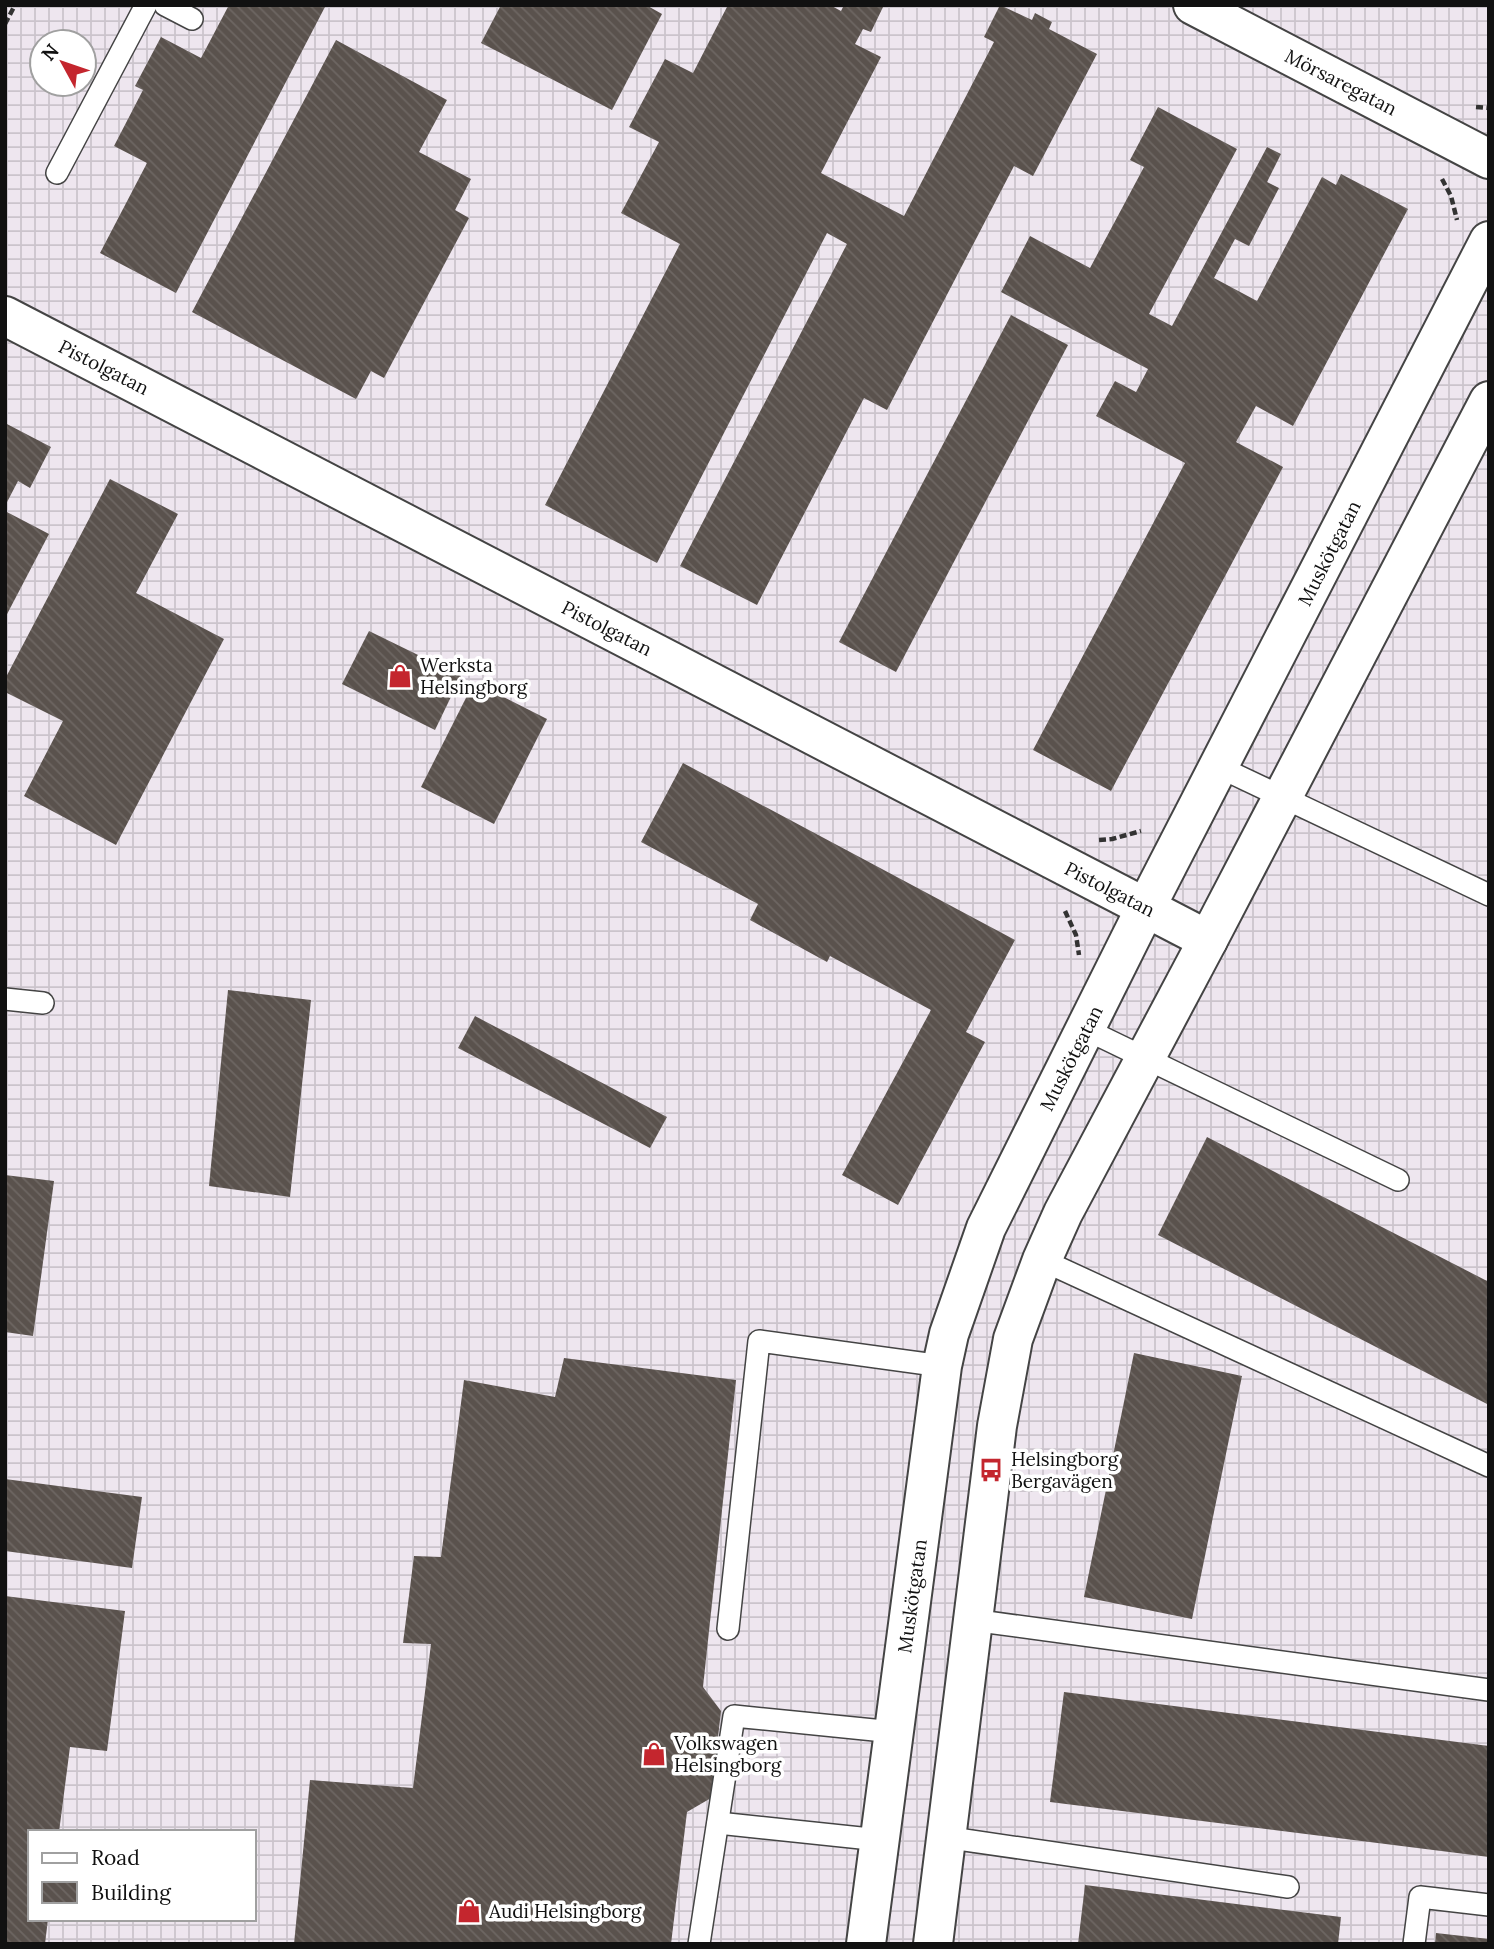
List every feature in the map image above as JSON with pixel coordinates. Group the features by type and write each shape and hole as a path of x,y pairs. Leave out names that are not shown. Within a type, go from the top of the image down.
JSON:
{"street":[{"name":"Mörsaregatan","path":"1192,5 1489,159"},
{"name":"Muskötgatan","path":"866,1944 942,1366 948,1334 986,1228 1146,907 1489,241"},
{"name":"Pistolgatan","path":"5,316 1208,940"},
{"path":"933,1944 944,1837 997,1426 1013,1339 1042,1259 1063,1213 1489,401"}],"lane":[{"path":"57,173 146,5"},
{"path":"165,5 192,19"},
{"path":"1219,767 1489,895"},
{"path":"5,999 43,1003"},
{"path":"1085,1029 1398,1180"},
{"path":"1042,1259 1489,1466"},
{"path":"728,1629 759,1341 942,1366"},
{"path":"972,1620 1489,1690"},
{"path":"699,1944 734,1716 894,1732"},
{"path":"718,1823 880,1840"},
{"path":"944,1837 1288,1887"},
{"path":"1414,1944 1420,1897 1489,1905"}],"path":[{"path":"5,24 15,5"}],"shaded area":[{"path":"5,5 1489,5 1489,1944 5,1944"}],"building":[{"path":"229,5 326,5 176,293 100,253 147,163 114,146 143,90 135,86 161,37 201,58"},
{"path":"501,5 646,5 662,14 612,110 481,43"},
{"path":"728,5 830,5 841,11 844,5 884,5 871,32 863,29 855,44 881,57 821,173 904,216 994,42 984,37 1000,5 1032,20 1035,13 1052,22 1049,29 1097,54 1033,176 1014,166 887,410 864,398 757,605 680,566 847,244 827,233 657,563 545,505 680,244 621,213 659,142 629,127 665,59 693,73"},
{"path":"336,40 447,100 419,152 471,179 455,210 469,218 384,378 371,371 356,399 192,312"},
{"path":"1158,107 1237,149 1149,314 1172,326 1267,147 1281,154 1267,182 1279,188 1249,246 1235,239 1214,278 1257,301 1322,177 1336,185 1341,174 1408,209 1293,426 1256,406 1236,442 1283,467 1111,791 1033,750 1185,463 1096,416 1115,381 1136,392 1148,369 1001,292 1030,236 1090,268 1144,167 1130,160"},
{"path":"1011,315 1068,345 896,672 839,642"},
{"path":"5,423 51,447 30,488 18,481 5,506"},
{"path":"110,479 178,514 136,593 224,639 116,845 24,796 63,721 5,692 5,679"},
{"path":"5,511 49,534 5,618"},
{"path":"369,631 461,676 435,730 342,684"},
{"path":"474,682 547,719 494,824 421,787"},
{"path":"683,763 1015,940 966,1032 985,1042 898,1205 842,1175 931,1010 830,956 827,962 750,920 758,904 641,842"},
{"path":"228,990 311,1000 290,1197 209,1186"},
{"path":"475,1016 667,1117 650,1148 458,1048"},
{"path":"1207,1137 1489,1282 1489,1405 1158,1235"},
{"path":"5,1175 54,1181 33,1336 5,1332"},
{"path":"1134,1353 1242,1376 1192,1619 1084,1597"},
{"path":"564,1358 736,1380 703,1687 721,1711 711,1798 687,1812 671,1944 294,1944 310,1780 413,1788 431,1644 403,1643 414,1556 441,1557 464,1380 555,1397"},
{"path":"5,1479 142,1497 132,1568 5,1551"},
{"path":"5,1596 125,1611 107,1751 70,1747 59,1830 28,1830 28,1921 48,1921 45,1944 5,1944"},
{"path":"1064,1692 1489,1746 1489,1857 1050,1802"},
{"path":"1085,1885 1341,1917 1338,1944 1078,1944"},
{"path":"1436,1933 1489,1939 1489,1944 1435,1944"}],"place":[{"name":"Werksta Helsingborg","path":"400,676"},
{"name":"Helsingborg Bergavägen","path":"991,1470"},
{"name":"Volkswagen Helsingborg","path":"654,1754"},
{"name":"Audi Helsingborg","path":"469,1911"}]}
